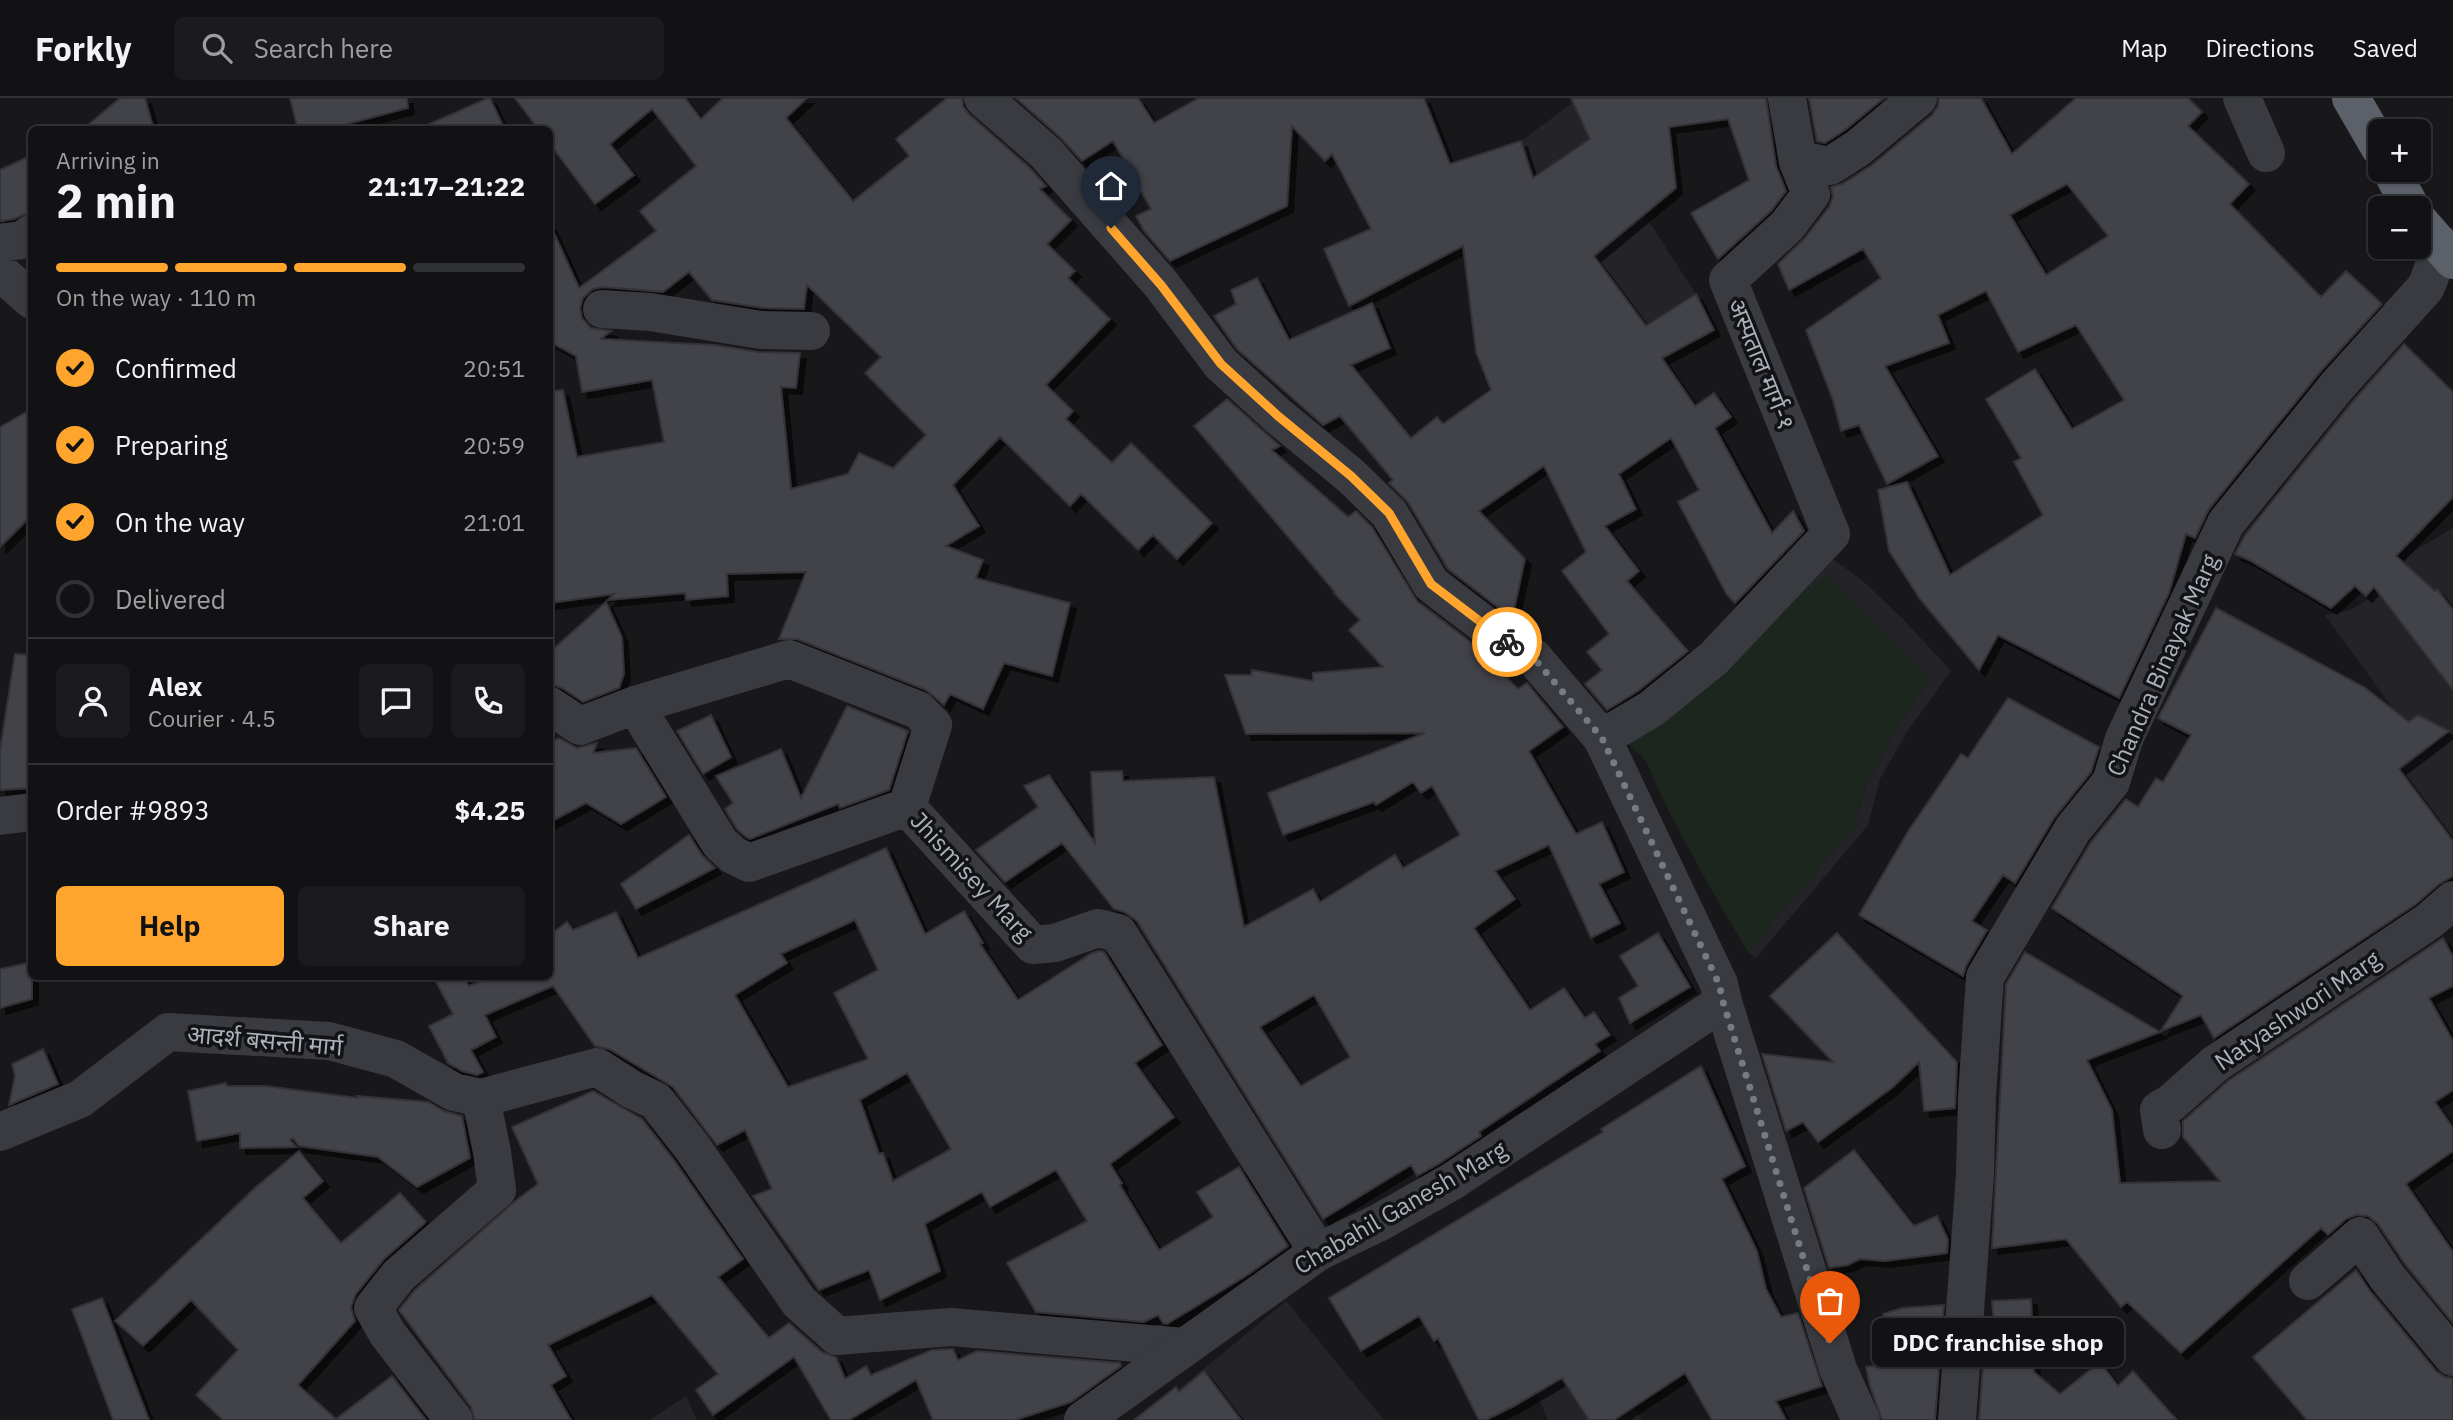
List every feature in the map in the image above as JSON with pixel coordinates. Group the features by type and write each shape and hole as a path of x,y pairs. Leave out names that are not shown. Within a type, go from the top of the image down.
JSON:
{"highway":[{"path":"2351,98 2374,119"}],"street":[{"path":"983,98 1046,153 1161,285 1221,364 1278,416 1351,476 1389,513 1431,584 1512,646 1533,657 1602,738 1719,984 1838,1369 1861,1420"},
{"name":"अस्पताल मार्ग-१","path":"1602,738 1651,709 1714,658 1831,534 1728,280 1787,226 1811,194 1798,160 1787,98"},
{"path":"1798,160 1830,166 1858,148 1918,98"},
{"path":"2242,98 2266,153"},
{"path":"0,243 22,240 28,236"},
{"name":"Chandra Binayak Marg","path":"1957,1420 1975,1175 1985,977 2073,829 2111,782 2124,739 2226,523 2337,386 2426,287 2442,237"},
{"path":"0,272 28,296"},
{"path":"602,309 650,312 761,330 811,331"},
{"name":"Jhismisey Marg","path":"553,708 580,726 635,705 789,659 918,710 933,725 907,807 1033,945 1055,943 1098,928 1118,933 1318,1252"},
{"path":"635,705 720,843 733,855 749,863 907,807"},
{"path":"0,816 28,812"},
{"name":"Natyashwori Marg","path":"2162,1130 2159,1110 2171,1103 2215,1064 2430,921 2453,900"},
{"name":"Chabahil Ganesh Marg","path":"1083,1420 1318,1252 1380,1222 1451,1182 1723,1002"},
{"name":"आदर्श बसन्ती मार्ग","path":"0,1132 80,1099 168,1032 329,1041 396,1059 454,1092 481,1098"},
{"path":"454,1420 387,1334 373,1308 399,1275 497,1190 481,1098 597,1068 656,1101 692,1147 799,1302 837,1335 951,1328 1184,1347"},
{"path":"2308,1281 2360,1236 2386,1277 2453,1357"}],"shaded area":[{"path":"1579,98 1585,98 1589,140 1644,214 1696,294 1714,330 1622,380 1505,367 1485,376 1476,352 1453,185 1477,156 1521,141"},
{"path":"2453,528 2453,876 2433,891 2345,768 2404,724 2325,615 2351,610 2371,597 2411,553"},
{"path":"1829,556 1863,581 1951,671 1907,732 1880,779 1868,825 1756,958 1748,952 1854,828 1866,785 1898,727 1931,678 1826,576 1812,590 1803,583"},
{"path":"1826,575 1932,678 1898,727 1866,785 1854,828 1748,952 1666,806 1646,761 1623,739 1803,583 1812,590"},
{"path":"1286,1301 1384,1420 1201,1420 1177,1391"},
{"path":"1569,1342 1621,1387 1642,1420 1548,1420 1528,1375"},
{"path":"686,1396 697,1420 650,1420"}],"building":[{"path":"120,98 145,98 153,126 87,126"},
{"path":"290,98 407,98 408,108 339,126 297,126"},
{"path":"488,98 503,126 425,126"},
{"path":"515,98 685,98 701,119 723,98 807,98 786,118 853,201 909,156 896,139 947,98 962,98 963,106 969,114 1031,169 1046,186 1040,189 1071,220 1047,244 1075,271 1068,278 1110,319 1046,385 1073,411 1066,419 1112,463 1131,443 1212,523 1177,559 1153,535 1138,550 1081,494 1070,506 1000,437 953,485 979,526 946,546 983,560 976,578 1070,603 1052,676 1004,663 983,709 950,694 944,705 926,690 797,639 779,639 806,572 727,574 728,596 686,600 685,593 608,600 614,594 553,603 553,391 563,390 577,457 664,442 652,380 582,392 576,356 553,344 553,231 579,288 656,231 640,211 696,166 652,109 610,144 634,175 595,204 553,148 553,126 536,126","holes":["689,272 712,300 763,308 804,309 807,285 881,357 865,373 926,435 893,468 859,453 848,474 791,489 781,387 796,388 800,353 601,339 611,331 591,328 582,318 580,308 583,298 593,289 603,287 663,292"]},
{"path":"1016,98 1138,98 1154,123 1199,98 1424,98 1450,164 1521,141 1533,178 1590,139 1571,98 1766,98 1776,166 1786,191 1771,211 1718,259 1691,213 1749,180 1728,119 1669,127 1676,188 1594,256 1646,326 1696,294 1714,330 1662,358 1695,406 1714,393 1731,417 1715,428 1772,533 1793,511 1804,531 1735,603 1727,595 1678,502 1699,490 1671,438 1619,474 1636,509 1605,526 1639,571 1627,581 1688,651 1638,691 1607,710 1585,684 1602,670 1587,652 1609,634 1562,571 1586,552 1544,466 1479,511 1525,559 1514,610 1508,615 1448,569 1408,502 1389,483 1393,480 1340,416 1323,425 1237,349 1214,316 1236,304 1231,290 1257,278 1289,340 1372,303 1390,348 1351,365 1411,438 1437,417 1443,424 1491,390 1476,352 1463,246 1349,306 1324,249 1371,229 1332,154 1325,161 1292,126 1287,206 1170,261 1144,231 1136,216 1151,209 1113,141 1082,161 1060,137"},
{"path":"1809,98 1884,98 1825,143 1817,141"},
{"path":"1939,98 1981,98 2012,154 2076,98 2188,98 2202,112 2188,126 2249,184 2230,204 2321,297 2346,271 2382,304 2320,372 2209,509 2195,538 2186,534 2169,593 2119,698 1998,635 1979,670 1920,599 1889,551 1878,490 1907,482 1950,575 2043,515 2014,462 2021,458 1986,399 2035,369 2072,429 2124,400 2076,325 2018,352 1986,291 1938,315 1949,343 1885,366 1938,456 1887,484 1859,425 1841,431 1833,400 1806,330 1881,278 1863,249 1789,290 1778,264 1804,239 1829,207 1833,197 1831,187 1842,184 1872,165 1932,115 1938,106","holes":["2067,184 2108,236 2046,275 2010,215"]},
{"path":"28,157 28,213 0,221 0,170"},
{"path":"2404,344 2453,392 2453,497 2396,556 2435,591 2437,589 2453,610 2453,690 2374,587 2366,596 2355,586 2331,608 2235,554 2245,535 2354,400"},
{"path":"1227,399 1280,446 1272,450 1348,517 1356,511 1372,527 1417,601 1476,646 1518,689 1527,683 1563,727 1529,751 1576,834 1602,822 1624,872 1599,884 1620,923 1591,938 1549,845 1495,871 1515,899 1474,928 1530,1010 1564,988 1585,1018 1594,1012 1610,1035 1595,1044 1600,1051 1479,1132 1481,1136 1440,1163 1417,1176 1411,1165 1323,1219 1137,921 1114,909 1062,843 1005,882 976,850 1038,807 1024,786 1049,775 1095,843 1091,772 1122,771 1123,781 1214,777 1244,927 1313,889 1320,902 1395,855 1403,868 1460,835 1432,786 1421,793 1413,782 1376,805 1374,802 1283,835 1268,793 1425,733 1246,734 1225,675 1251,675 1252,670 1313,681 1313,673 1383,667 1349,630 1360,620 1334,593 1194,426","holes":["1314,995 1350,1057 1301,1086 1260,1027"]},
{"path":"28,411 28,519 0,547 0,427"},
{"path":"606,602 622,637 624,674 619,688 583,702 553,685 553,649"},
{"path":"2216,608 2364,687 2409,722 2418,715 2449,731 2399,769 2453,841 2453,876 2416,904 2214,1038 2201,1015 2161,1031 2183,996 2052,908 2091,842 2126,799 2138,807 2156,778 2163,782 2191,735 2158,718"},
{"path":"15,654 28,655 28,788 0,790 0,750"},
{"path":"2008,698 2099,747 2091,772 2054,818 2015,883 2003,875 1972,921 1987,930 1963,976 1859,915 1909,830 1961,754 1968,758"},
{"path":"847,706 908,731 889,790 840,808 838,804 750,839 746,837 737,829 725,809 733,803 716,776 781,749 801,798"},
{"path":"711,715 731,757 703,774 677,731"},
{"path":"559,738 577,748 597,743 593,753 636,748 666,797 621,824 586,803 553,820 553,741"},
{"path":"689,835 702,855 715,868 636,909 621,884"},
{"path":"886,848 925,934 964,911 983,943 980,944 1018,1000 1092,953 1104,952 1162,1045 1135,1063 1174,1117 1110,1164 1159,1250 1213,1217 1197,1192 1239,1167 1288,1246 1249,1274 1167,1324 1163,1323 1158,1315 1144,1322 1036,1312 1007,1263 1087,1221 1056,1170 990,1207 982,1192 925,1224 940,1271 880,1300 869,1270 819,1290 753,1196 772,1189 745,1130 717,1145 673,1087 609,1049 595,1046 553,986 485,1015 496,1037 471,1050 483,1072 477,1075 448,1063 429,1026 453,1014 435,980 465,980 469,986 483,980 553,980 553,933 567,922 573,930 616,912 638,958","holes":["855,920 878,970 834,993 868,1059 788,1087 735,995 787,963 781,954","907,1073 951,1149 893,1181 883,1153 879,1154 860,1100"]},
{"path":"1658,933 1690,987 1630,1023 1619,998 1638,986 1620,956"},
{"path":"1837,933 1957,1062 1955,1108 1924,1111 1919,1062 1893,1087 1818,1142 1803,1122 1786,1131 1762,1054 1833,1062 1770,996"},
{"path":"2443,938 2453,957 2453,986 2429,998 2453,1041 2453,1090 2435,1102 2453,1128 2453,1151 2406,1184 2453,1252 2453,1323 2405,1264 2378,1224 2368,1216 2356,1215 2346,1219 2328,1235 2321,1228 2181,1353 2127,1302 2121,1307 2066,1239 1992,1248 2006,984 2025,952 2160,1032 2087,1060 2112,1110 2120,1183 2220,1181 2183,1137 2183,1121 2228,1081"},
{"path":"28,963 32,999 0,1008 0,969"},
{"path":"43,1049 58,1084 9,1105 15,1076 12,1064"},
{"path":"1701,1066 1745,1166 1722,1179 1757,1251 1766,1289 1781,1317 1798,1313 1822,1386 1776,1401 1786,1420 1712,1420 1685,1373 1614,1420 1589,1420 1562,1378 1514,1406 1486,1420 1479,1420 1438,1338 1434,1341 1419,1316 1361,1351 1329,1298 1603,1132 1601,1129"},
{"path":"226,1083 227,1086 265,1086 358,1098 357,1096 428,1102 444,1111 462,1116 470,1158 417,1187 378,1157 299,1146 293,1138 290,1140 296,1147 240,1148 240,1133 197,1141 188,1091"},
{"path":"593,1091 642,1119 674,1160 743,1259 718,1277 769,1338 789,1323 822,1352 836,1357 845,1379 866,1366 871,1375 932,1350 951,1349 958,1360 977,1351 1120,1363 1121,1366 1071,1402 1015,1420 933,1420 916,1380 849,1420 831,1420 794,1357 713,1415 696,1390 718,1374 652,1295 548,1345 566,1376 551,1385 571,1420 475,1420 471,1407 399,1310 415,1290 538,1184 512,1127"},
{"path":"1854,1150 1914,1226 1937,1216 1948,1240 1947,1253 1885,1261 1860,1259 1848,1265 1829,1268 1804,1188"},
{"path":"299,1151 323,1181 303,1198 341,1243 400,1193 426,1222 384,1259 356,1294 351,1307 355,1321 298,1385 336,1419 392,1376 426,1420 223,1420 196,1395 238,1350 191,1300 143,1346 115,1321 256,1187"},
{"path":"2356,1270 2436,1371 2445,1377 2453,1378 2453,1420 2307,1420 2253,1357"},
{"path":"102,1298 149,1420 113,1420 72,1309"},
{"path":"2031,1299 2034,1372 2060,1394 2100,1362 2118,1386 2133,1371 2177,1420 1979,1420 1986,1325 1996,1346 1992,1301"},
{"path":"1944,1305 1935,1420 1882,1420 1866,1367 1879,1365 1875,1341 1887,1339 1883,1314 1902,1308"},
{"path":"1204,1371 1241,1420 1134,1420 1176,1387 1179,1392"}],"way so far":[{"path":"1507,642 1533,657 1602,738 1719,984 1830,1343"}],"place":[{"name":"DDC franchise shop","path":"1830,1343"}],"route":[{"path":"1111,228 1161,285 1221,364 1278,416 1351,476 1389,513 1431,584 1507,642"}]}
